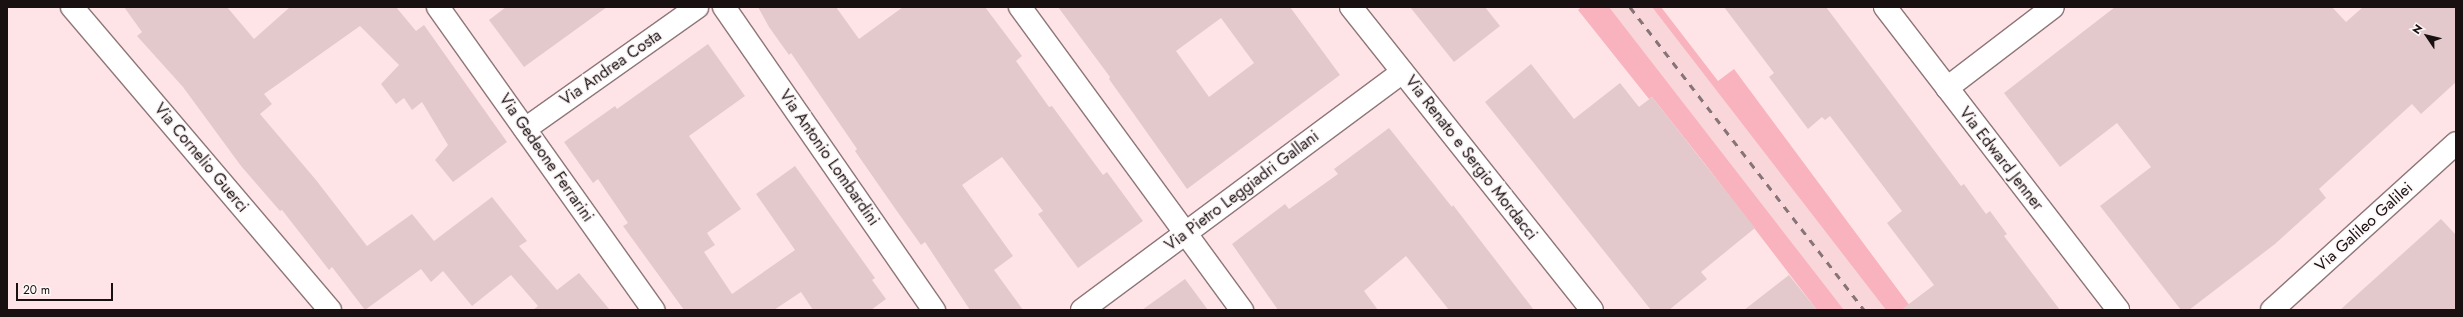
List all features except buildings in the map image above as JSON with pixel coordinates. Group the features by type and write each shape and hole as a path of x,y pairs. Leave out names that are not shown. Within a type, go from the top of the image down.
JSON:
{"street":[{"name":"Via Cornelio Guerci","path":"72,7 330,310"},
{"name":"Via Gedeone Ferrarini","path":"438,7 653,310"},
{"name":"Via Andrea Costa","path":"525,129 697,7"},
{"name":"Via Antonio Lombardini","path":"724,7 934,310"},
{"path":"1020,7 1242,310"},
{"name":"Via Renato e Sergio Mordacci","path":"1351,7 1592,310"},
{"name":"Via Edward Jenner","path":"1885,7 2118,310"},
{"path":"1947,88 2053,7"},
{"name":"Via Pietro Leggiadri Gallani","path":"1082,310 1402,72"},
{"name":"Via Galileo Galilei","path":"2272,310 2456,143"}],"shaded area":[{"path":"1581,7 1609,7 1844,310 1817,310 1652,97 1649,99 1578,10"},
{"path":"1609,7 1652,7 1886,310 1844,310"},
{"path":"1652,7 1661,7 1718,81 1734,69 1913,310 1886,310"}],"railway":[{"path":"1630,7 1864,310"}]}
